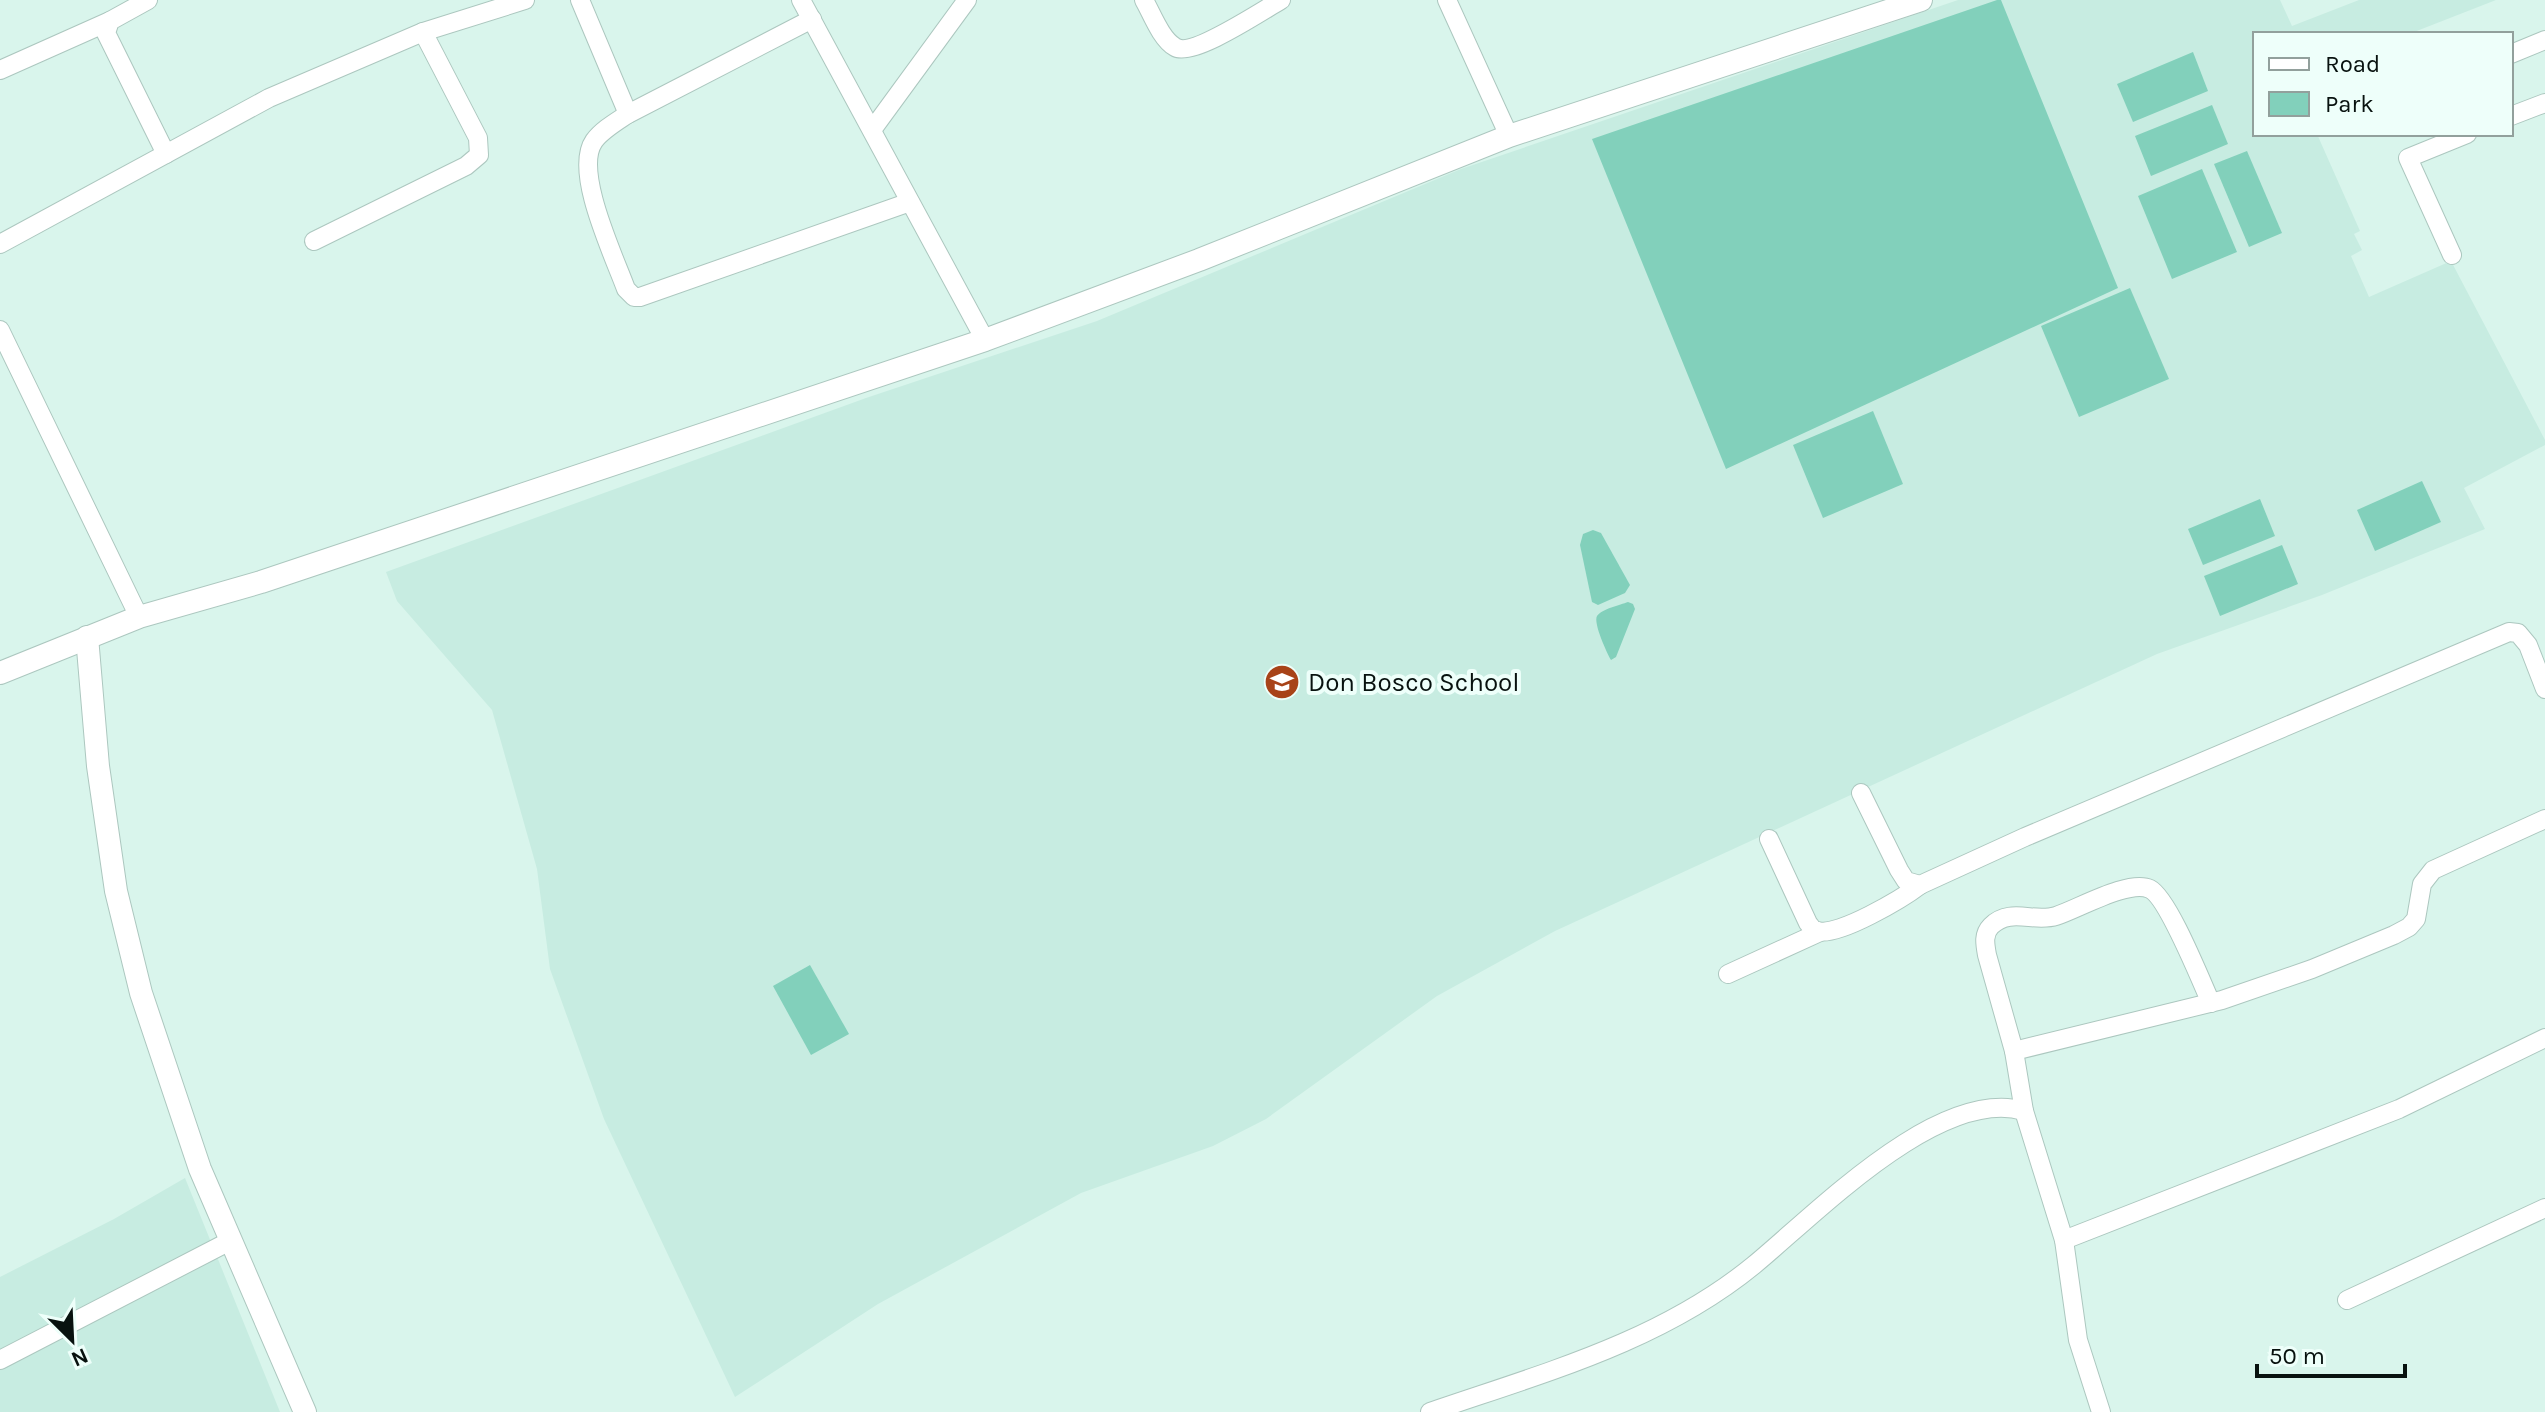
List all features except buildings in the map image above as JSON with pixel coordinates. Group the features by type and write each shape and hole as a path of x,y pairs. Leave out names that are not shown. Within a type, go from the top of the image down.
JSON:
{"street":[{"path":"0,70 110,21 148,0"},
{"path":"0,244 269,98 423,32 525,0"},
{"path":"580,0 628,114"},
{"path":"801,0 985,340"},
{"path":"872,130 967,0"},
{"path":"1144,0 1171,44 1183,50 1209,41 1281,0"},
{"path":"1447,0 1509,136"},
{"path":"0,673 139,617 261,582 985,340 1199,260 1509,136 1921,0"},
{"path":"812,19 628,114 593,142 586,160 587,174 596,209 626,289 634,297 640,297 910,202"},
{"path":"110,21 106,28 110,43 166,154"},
{"path":"314,241 466,166 479,155 478,138 423,32"},
{"path":"2513,53 2545,40"},
{"path":"2513,115 2545,103"},
{"path":"2452,255 2408,158 2462,136"},
{"path":"0,330 139,617"},
{"path":"1728,974 1820,932 1849,924 1920,885 2025,837 2509,632 2518,633 2528,645 2545,689"},
{"path":"87,637 98,766 116,891 141,993 200,1169 305,1412"},
{"path":"1861,793 1906,881 1920,885"},
{"path":"2014,1051 2211,1003 2269,985 2394,935 2416,919 2422,884 2433,870 2545,819"},
{"path":"1769,839 1808,923 1813,930 1820,932"},
{"path":"2101,1412 2078,1340 2064,1240 2024,1111 2014,1051 1984,942 1986,933 1992,925 2010,916 2054,917 2105,896 2139,886 2149,889 2160,897 2211,1003"},
{"path":"2064,1240 2399,1109 2545,1038"},
{"path":"1430,1412 1602,1353 1652,1331 1753,1266 1819,1207 1898,1147 1951,1119 1976,1111 2002,1107 2024,1111"},
{"path":"2347,1300 2545,1208"},
{"path":"0,1360 230,1241"}],"shaded area":[{"name":"Don Bosco School","path":"1958,0 2280,0 2292,26 2359,0 2496,0 2414,32 2253,32 2253,136 2318,136 2360,231 2354,234 2362,250 2351,256 2369,297 2451,261 2545,445 2464,488 2485,529 2322,595 2157,654 1555,931 1437,996 1266,1119 1213,1146 1081,1193 878,1304 735,1397 604,1119 550,969 537,869 492,710 397,601 386,572 866,398 1097,321 1461,169"},
{"path":"185,1178 280,1412 0,1412 0,1277 114,1219"}],"green space":[{"path":"2001,0 2118,288 1726,469 1592,139"},
{"path":"2193,52 2208,91 2133,122 2117,84"},
{"path":"2212,105 2228,144 2151,176 2135,136"},
{"path":"2247,151 2282,233 2249,247 2214,164"},
{"path":"2202,169 2237,252 2172,279 2138,196"},
{"path":"2130,288 2169,379 2079,417 2041,326"},
{"path":"1873,411 1903,484 1823,518 1793,445"},
{"path":"2422,481 2441,522 2375,551 2357,510"},
{"path":"2260,499 2275,536 2203,565 2188,529"},
{"path":"1593,530 1601,533 1630,585 1625,593 1598,605 1592,602 1580,545 1583,534"},
{"path":"2282,545 2298,584 2220,616 2204,576"},
{"path":"1628,602 1635,609 1616,657 1611,660 1599,631 1597,616"},
{"path":"810,965 849,1034 811,1055 773,986"}],"place":[{"name":"Don Bosco School","path":"1282,682"}]}
